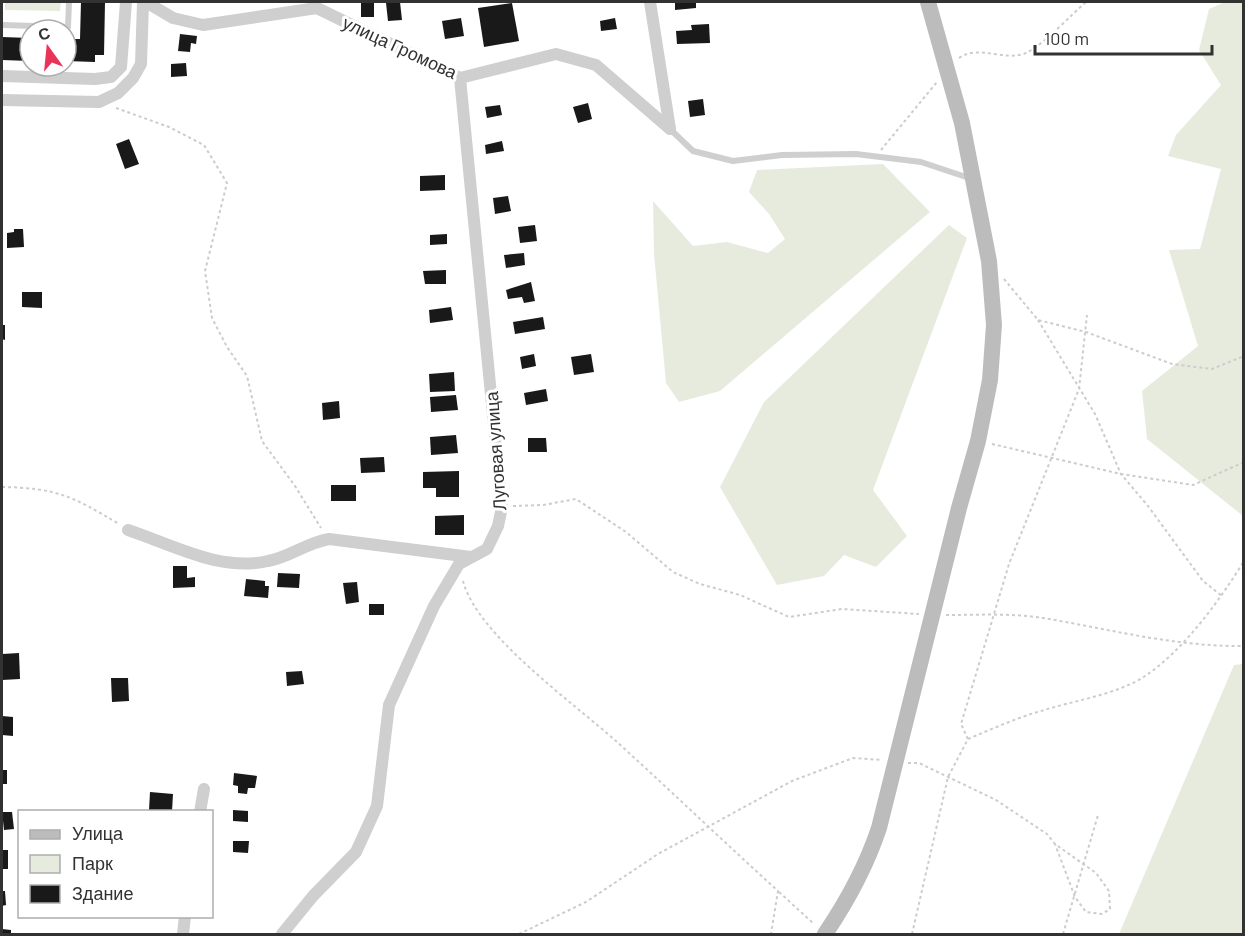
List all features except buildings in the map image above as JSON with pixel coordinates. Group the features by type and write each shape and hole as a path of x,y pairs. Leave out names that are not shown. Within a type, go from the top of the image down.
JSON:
{"street":[{"path":"2,76 95,79 111,77 122,67 126,2"},
{"name":"улица Громова","path":"99,102 118,93 133,78 141,64 145,2 173,18 203,25 318,5 460,78 556,54 597,65 670,129"},
{"path":"650,2 670,129"},
{"path":"821,931 845,905 867,863 897,762 932,615 978,441 990,380 994,325 989,261 972,174 947,69 928,2"},
{"name":"Луговая улица","path":"282,934 313,896 356,852 377,806 389,705 434,606 459,564 487,549 498,526 502,507 460,78"},
{"path":"2,100 99,102"},
{"path":"128,530 223,564 244,565 269,561 310,543 329,539 471,557"},
{"path":"200,810 204,789"},
{"path":"183,934 185,918"}],"lane":[{"path":"2,25 68,27 69,2"},
{"path":"670,129 693,151 733,161 782,155 856,154 921,162 966,177 972,174"}],"path":[{"path":"876,156 947,69 962,56 978,52 1008,57 1028,52 1086,2"},
{"path":"99,102 169,127 204,146 227,183 204,271 212,318 227,347 247,376 262,441 295,486 329,539"},
{"path":"1003,278 1038,320 1095,414 1121,474 1149,506 1203,581 1222,596"},
{"path":"968,739 961,724 1009,564 1079,389 1087,315"},
{"path":"1038,320 1086,332 1173,364 1212,369 1244,356"},
{"path":"978,441 1121,474 1193,485 1244,462"},
{"path":"2,488 37,488 74,497 128,530"},
{"path":"502,507 543,505 576,499 627,532 673,572 700,584 740,595 789,617 842,609 932,615 1041,618 1107,631 1183,642 1244,646"},
{"path":"912,934 948,777 968,739 1040,711 1093,698 1145,677 1183,642 1222,596 1244,561"},
{"path":"459,564 467,596 494,631 550,686 615,740 821,931"},
{"path":"519,934 586,902 658,854 792,781 853,758 919,763 996,800 1047,834 1055,844 1096,873 1109,891 1110,909 1102,914 1086,912 1075,897 1055,844"},
{"path":"1064,934 1098,814"},
{"path":"771,934 778,891"}],"green space":[{"path":"5,2 61,2 60,11 5,10"},
{"path":"1225,2 1244,2 1243,516 1147,439 1142,391 1198,346 1169,250 1200,249 1221,169 1168,156 1176,135 1221,85 1199,50 1209,9"},
{"path":"883,164 930,212 720,391 679,402 666,383 654,254 653,201 693,246 727,242 768,253 785,239 769,214 749,192 757,170"},
{"path":"949,225 967,238 873,490 907,536 876,567 844,555 824,576 777,585 720,487 764,402"},
{"path":"1243,664 1242,934 1119,934 1234,665"}]}
